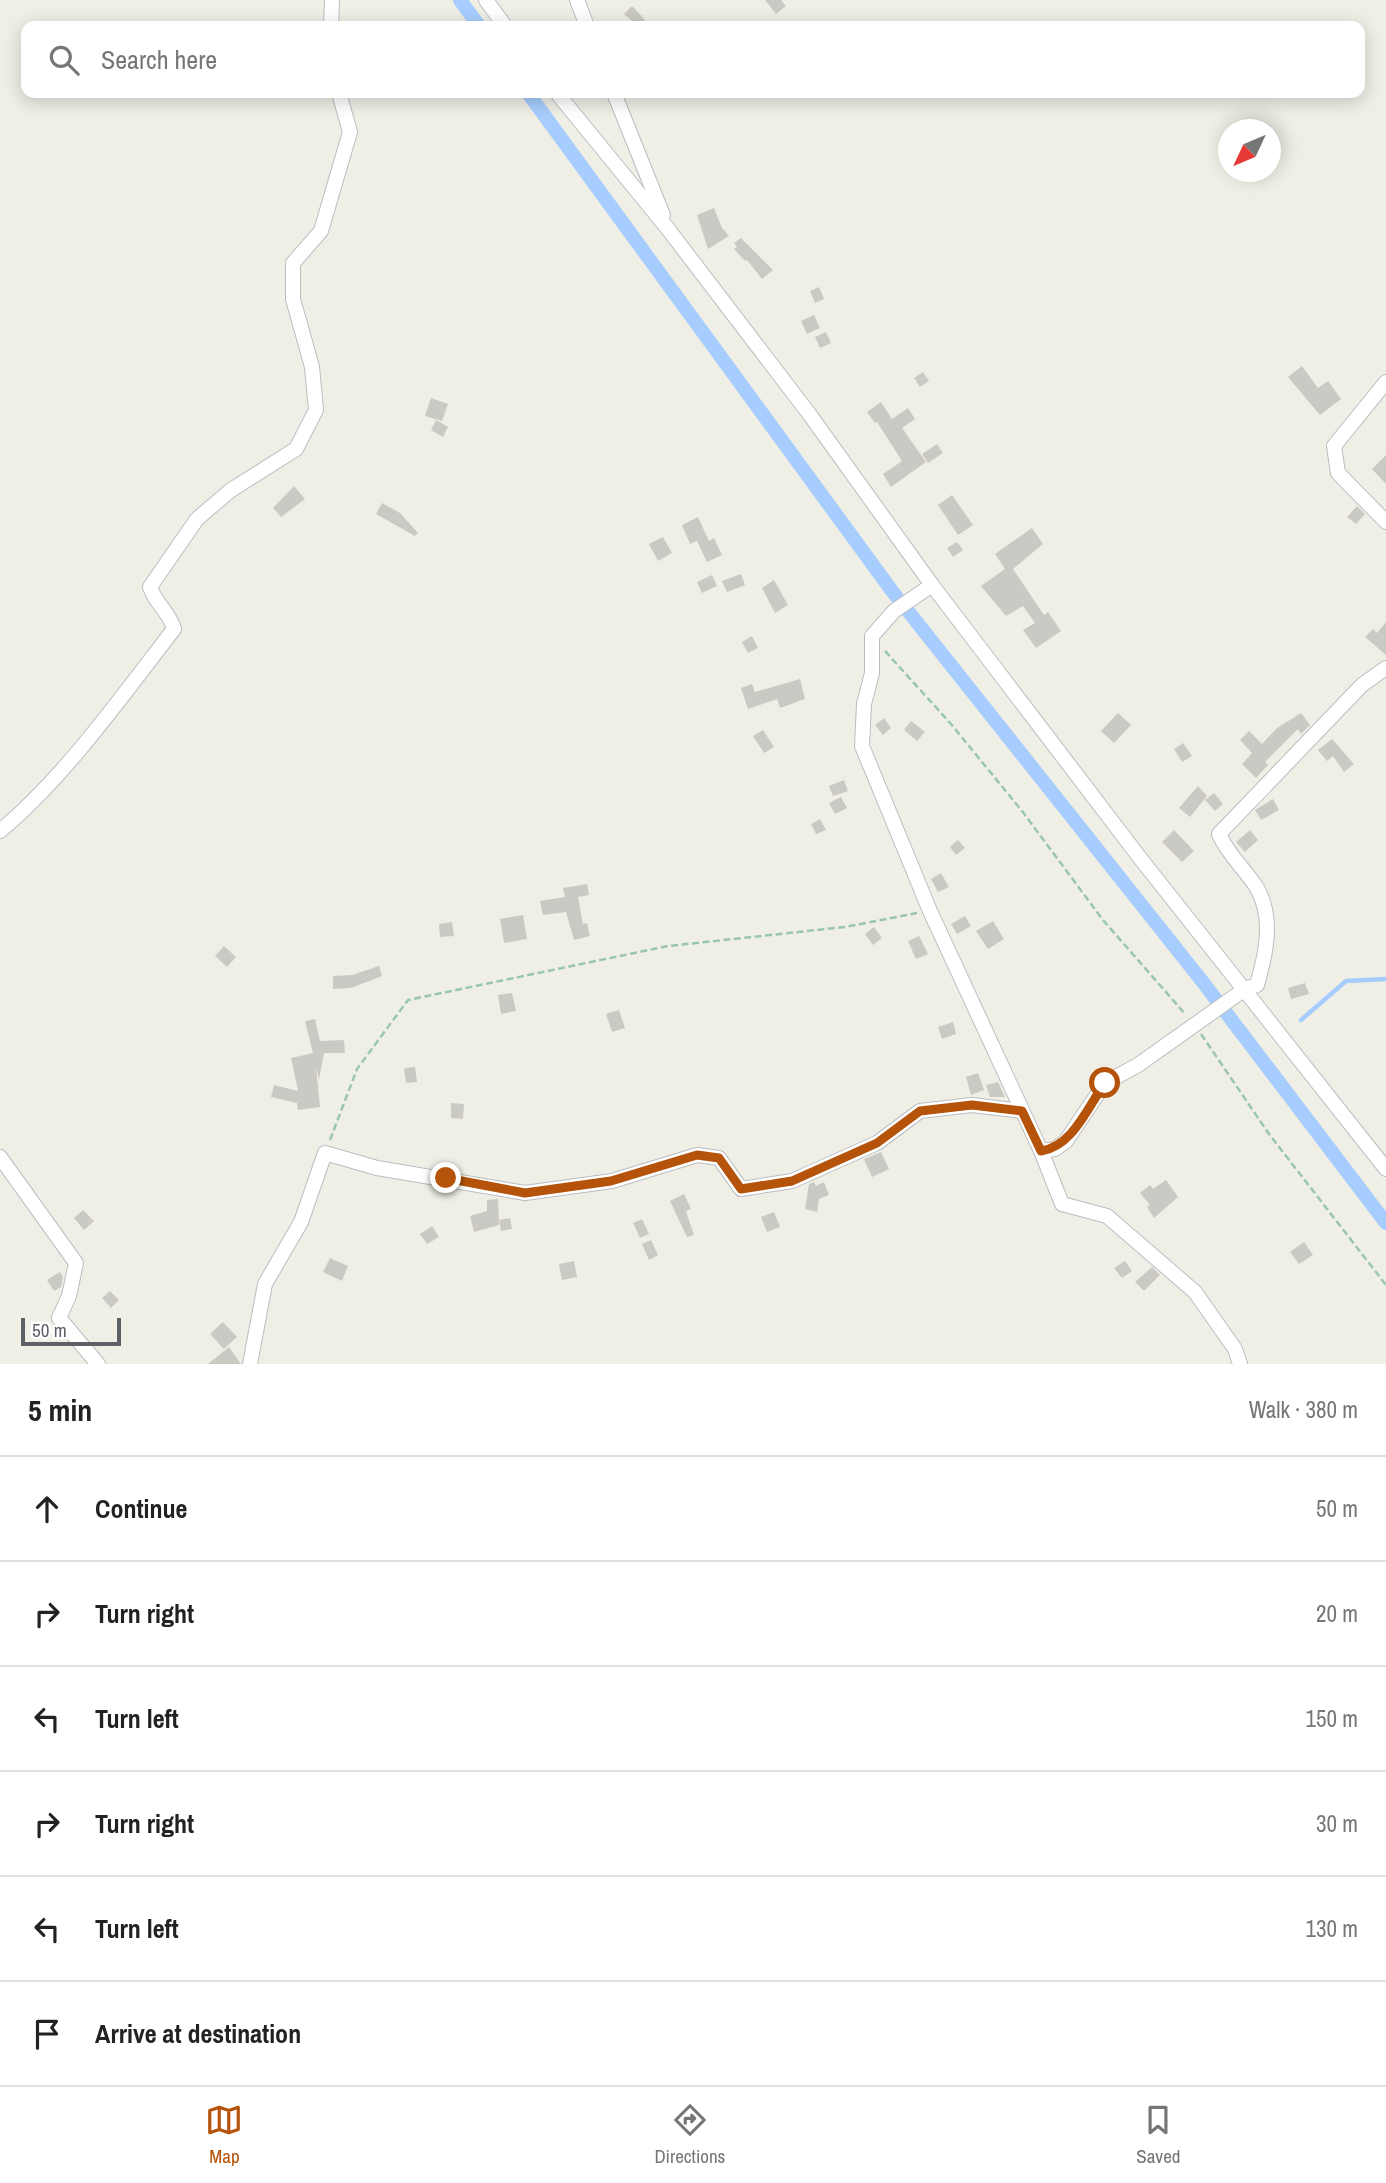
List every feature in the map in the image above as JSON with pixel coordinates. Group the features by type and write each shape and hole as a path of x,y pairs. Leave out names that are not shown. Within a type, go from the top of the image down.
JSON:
{"street":[{"path":"331,21 332,0"},
{"path":"486,0 501,21"},
{"path":"577,0 585,21"},
{"path":"0,831 20,815 82,745 174,629 170,614 155,603 150,587 197,519 231,490 296,449 316,410 312,367 293,299 293,263 321,231 350,132 340,98"},
{"path":"561,98 668,229 810,415 927,588 1386,1169"},
{"path":"616,98 668,229"},
{"path":"1386,382 1334,446 1338,473 1386,522"},
{"path":"927,588 894,611 872,636 872,673 864,704 862,746 930,911 1041,1151 1062,1204 1107,1216 1195,1292 1235,1349 1240,1364"},
{"path":"1041,1151 1055,1149 1066,1141 1105,1083 1138,1065 1245,989 1257,985 1264,962 1268,919 1257,889 1227,852 1219,834 1362,685 1386,668"},
{"path":"250,1364 265,1284 301,1222 325,1153 377,1168 525,1193 611,1181 697,1155 719,1158 741,1189 792,1181 877,1143 920,1111 972,1105 1022,1111"},
{"path":"0,1157 76,1263 69,1296 59,1318 98,1364"}],"path":[{"path":"872,636 951,724 1022,811 1103,920 1195,1025 1269,1134 1386,1285"},
{"path":"325,1153 357,1069 408,1000 668,946 845,927 930,911"}],"building":[{"path":"765,0 781,0 786,6 776,14"},
{"path":"632,6 645,20 632,21 624,14"},
{"path":"714,208 722,228 729,236 708,249 697,215"},
{"path":"741,238 773,270 762,279 734,249 737,247 734,243"},
{"path":"819,287 824,299 815,303 810,291"},
{"path":"814,315 820,328 807,334 801,321"},
{"path":"826,332 831,343 820,348 815,337"},
{"path":"1302,366 1318,388 1328,381 1341,399 1320,415 1288,377"},
{"path":"923,372 929,381 920,387 914,378"},
{"path":"431,398 448,404 442,421 425,416"},
{"path":"881,402 892,419 908,408 915,419 902,428 926,462 891,487 883,474 902,461 877,422 875,423 867,412"},
{"path":"436,420 448,427 443,437 431,430"},
{"path":"937,444 943,453 928,463 922,454"},
{"path":"1386,455 1386,484 1372,469"},
{"path":"294,486 305,499 281,517 273,508"},
{"path":"952,495 973,525 958,535 938,505"},
{"path":"382,503 400,513 418,533 415,536 376,514"},
{"path":"1357,506 1365,514 1356,524 1347,517"},
{"path":"698,517 709,541 714,538 722,555 707,562 697,541 690,544 682,525"},
{"path":"1032,528 1043,544 1013,569 1044,615 1048,612 1061,631 1036,648 1023,630 1035,623 1023,606 1006,616 981,586 1005,569 995,554"},
{"path":"663,537 672,553 658,561 649,544"},
{"path":"957,542 963,550 953,557 947,548"},
{"path":"741,574 745,585 727,592 722,581"},
{"path":"712,575 717,586 702,593 697,582"},
{"path":"774,580 788,605 775,613 762,588"},
{"path":"1386,622 1386,655 1365,637 1373,629 1377,633"},
{"path":"752,636 758,648 748,653 742,642"},
{"path":"800,679 805,699 780,708 777,699 748,709 741,688 752,684 755,692"},
{"path":"1118,713 1131,725 1114,743 1101,731"},
{"path":"1301,713 1310,725 1301,734 1298,729 1265,762 1268,765 1256,778 1242,764 1252,753 1240,740 1249,731 1262,744 1277,728"},
{"path":"884,718 891,728 883,735 875,725"},
{"path":"911,721 925,732 917,741 904,730"},
{"path":"763,730 774,747 764,753 753,736"},
{"path":"1332,739 1354,764 1344,772 1333,756 1327,761 1318,750"},
{"path":"1183,743 1192,756 1182,762 1174,749"},
{"path":"844,780 848,791 833,796 829,786"},
{"path":"1198,786 1207,796 1190,817 1179,808"},
{"path":"1214,793 1223,804 1215,811 1205,800"},
{"path":"841,797 847,808 835,814 829,803"},
{"path":"1273,799 1279,810 1261,820 1255,810"},
{"path":"820,819 826,830 816,834 811,824"},
{"path":"1174,830 1194,851 1182,862 1162,842"},
{"path":"1250,830 1258,840 1245,852 1236,842"},
{"path":"958,840 965,848 956,855 950,847"},
{"path":"941,873 949,887 938,892 931,879"},
{"path":"587,884 589,895 578,897 583,924 587,923 590,936 574,940 566,912 543,915 540,901 565,897 563,888"},
{"path":"523,915 527,939 504,943 500,919"},
{"path":"965,916 971,926 957,934 951,924"},
{"path":"993,921 1004,939 988,949 976,931"},
{"path":"452,922 454,936 440,937 439,924"},
{"path":"874,927 882,938 873,945 865,934"},
{"path":"919,936 928,954 916,959 908,941"},
{"path":"224,946 236,957 227,967 215,956"},
{"path":"379,966 382,976 351,988 333,989 333,976 352,975"},
{"path":"1305,983 1309,994 1291,999 1288,988"},
{"path":"512,993 516,1011 501,1014 498,995"},
{"path":"619,1010 625,1028 612,1032 606,1014"},
{"path":"315,1019 320,1041 344,1040 345,1053 324,1053 319,1080 316,1067 320,1107 298,1110 297,1103 271,1097 274,1085 298,1091 291,1058 313,1053 305,1021"},
{"path":"953,1022 956,1034 942,1039 938,1027"},
{"path":"415,1067 417,1082 406,1083 404,1068"},
{"path":"978,1073 984,1090 971,1095 966,1077"},
{"path":"998,1082 1005,1097 990,1097 986,1085"},
{"path":"451,1103 464,1104 463,1119 451,1118"},
{"path":"881,1152 889,1169 872,1177 864,1159"},
{"path":"1166,1180 1178,1197 1154,1218 1147,1207 1150,1205 1140,1193 1150,1185 1153,1189"},
{"path":"814,1182 816,1186 824,1182 829,1195 819,1199 817,1212 805,1209 809,1184"},
{"path":"684,1194 691,1209 686,1211 694,1235 687,1237 670,1201"},
{"path":"498,1199 499,1225 474,1232 470,1216 487,1211 487,1200"},
{"path":"83,1210 94,1221 84,1230 74,1218"},
{"path":"774,1212 780,1227 767,1232 761,1217"},
{"path":"510,1218 512,1229 501,1231 499,1220"},
{"path":"642,1219 649,1234 640,1238 633,1223"},
{"path":"432,1226 439,1237 427,1244 420,1234"},
{"path":"651,1240 658,1255 649,1260 642,1244"},
{"path":"1304,1242 1313,1255 1299,1264 1290,1252"},
{"path":"330,1258 348,1266 342,1281 323,1272"},
{"path":"574,1261 577,1277 562,1280 559,1264"},
{"path":"1125,1261 1132,1271 1122,1278 1114,1268"},
{"path":"1152,1267 1160,1275 1144,1291 1135,1282"},
{"path":"60,1272 63,1277 61,1287 54,1291 47,1280"},
{"path":"110,1291 119,1300 111,1308 102,1298"},
{"path":"223,1322 237,1337 224,1349 210,1334"},
{"path":"229,1347 241,1364 208,1364"}],"waterway":[{"path":"460,0 475,21"},
{"path":"532,98 892,591 1202,981 1386,1223"},
{"path":"1301,1020 1346,981 1386,979"}],"route":[{"path":"446,1178 525,1193 611,1181 697,1155 719,1158 741,1189 792,1181 877,1143 920,1111 972,1105 1022,1111 1041,1151 1055,1149 1066,1141 1105,1083"}]}
